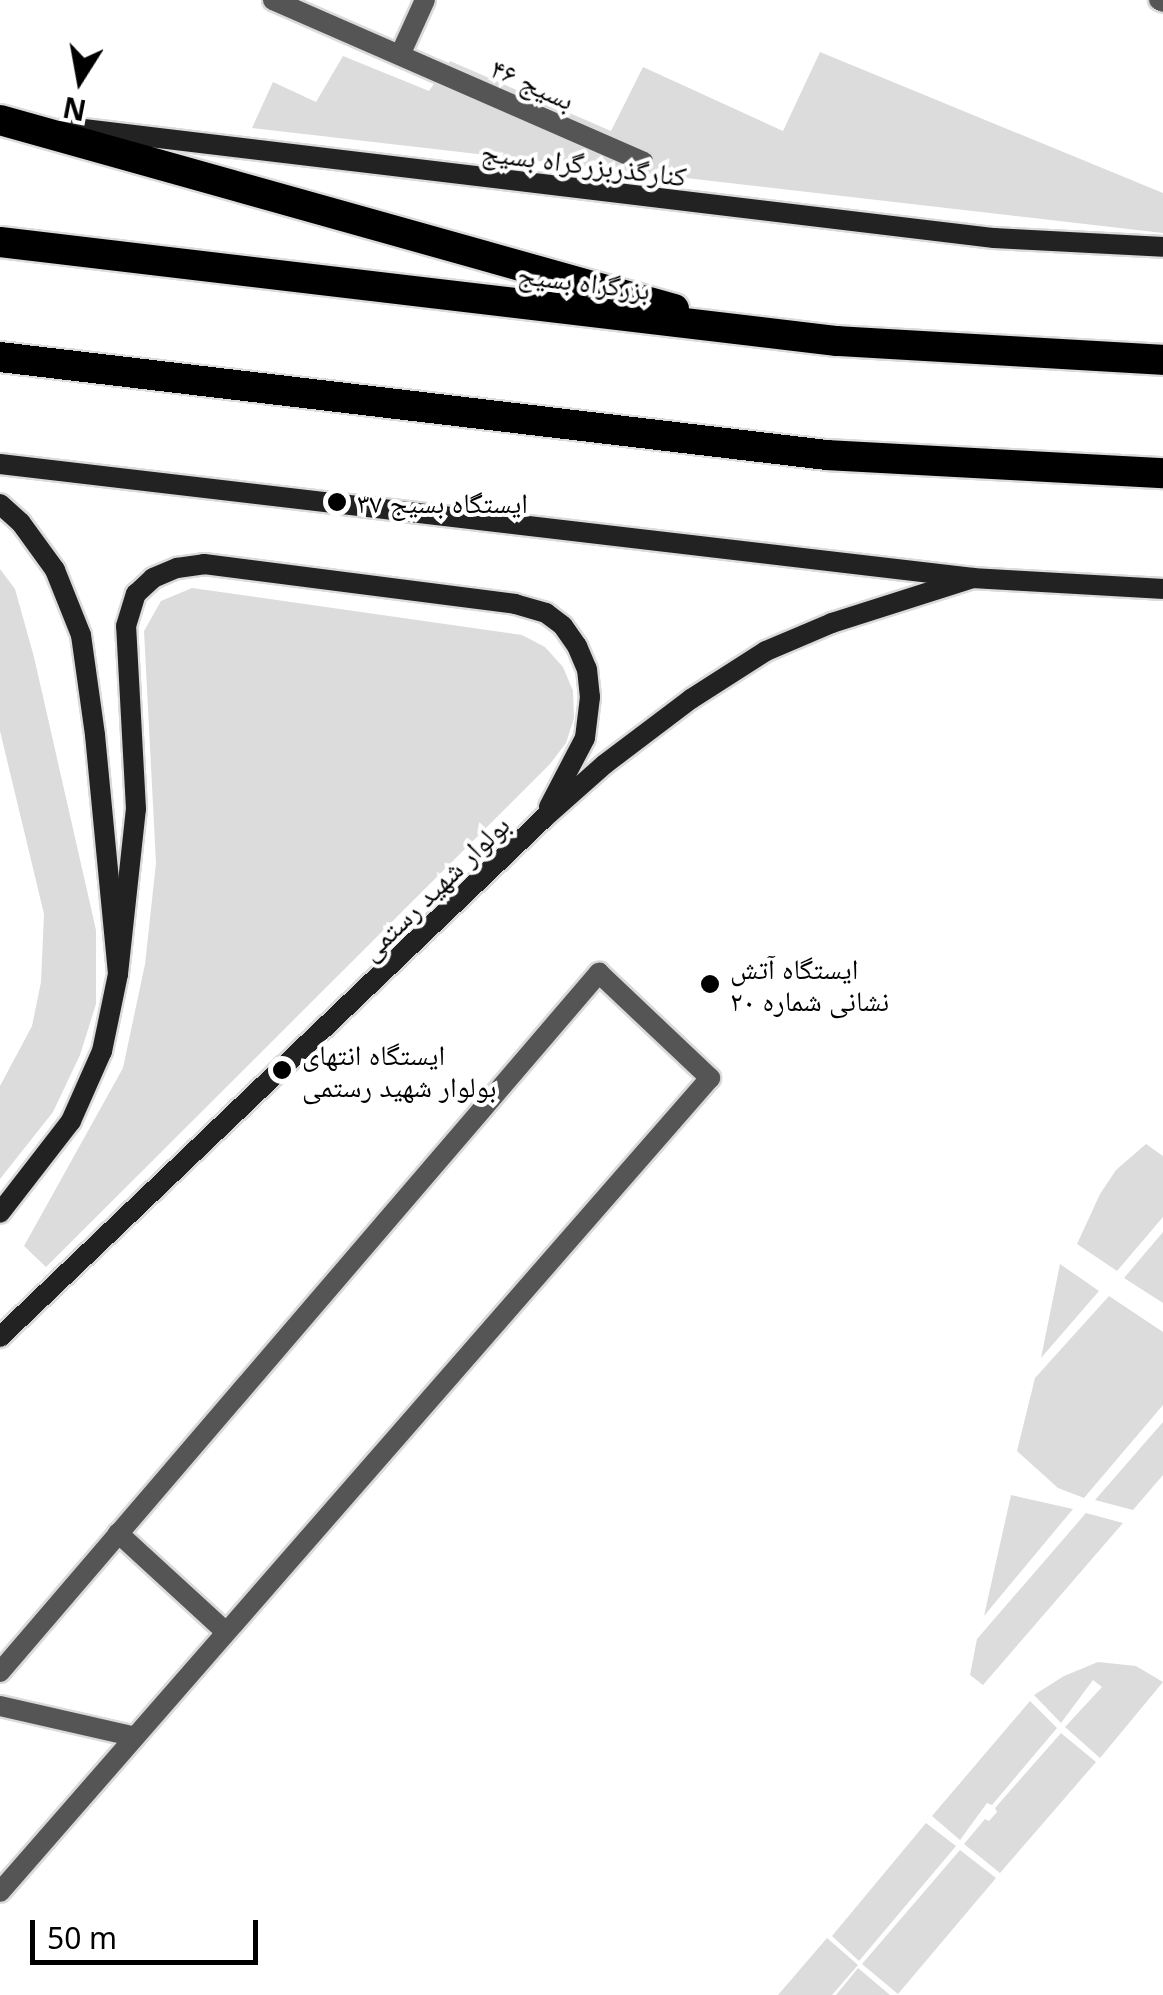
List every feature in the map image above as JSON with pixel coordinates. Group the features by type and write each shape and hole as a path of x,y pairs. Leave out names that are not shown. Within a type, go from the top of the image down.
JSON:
{"highway":[{"path":"0,120 758,333"},
{"name":"بزرگراه بسیج","path":"0,242 758,333 1066,357 1163,360"},
{"path":"0,357 826,455 1163,474"}],"main road":[{"name":"کنارگذربزرگراه بسیج","path":"0,120 994,238 1163,247"},
{"path":"0,464 973,578 1163,589"},
{"path":"0,504 21,523 55,570 81,635 96,735 118,974"},
{"path":"0,1213 71,1121 102,1051 118,974 136,809 126,626 136,594 153,578 177,568 204,564 515,604 546,613 563,626 576,646 587,669 590,697 585,738 544,818"},
{"name":"بولوار شهید رستمی","path":"0,1337 544,818 692,698 766,651 832,622 973,578"}],"street":[{"name":"بسیج ۴۶","path":"273,0 644,162"},
{"path":"400,55 425,0"},
{"path":"0,1672 599,973 710,1078 224,1630 0,1892"},
{"path":"118,1533 224,1630"},
{"path":"0,1706 132,1736"}],"shaded area":[{"path":"820,52 1163,193 1163,233 252,128 273,82 316,102 343,56 429,91 450,61 611,131 643,67 783,131"},
{"path":"0,569 15,589 34,657 96,930 96,1004 80,1055 53,1112 0,1179 0,1086 32,1026 41,982 44,914 0,731"},
{"path":"192,588 522,635 545,647 563,667 573,691 574,718 566,743 550,764 46,1267 24,1246 123,1068 145,964 156,863 144,631 161,601"},
{"path":"1146,1144 1163,1156 1163,1217 1117,1271 1077,1244 1116,1170"},
{"path":"1163,1232 1163,1303 1124,1278"},
{"path":"1060,1264 1099,1291 1041,1358"},
{"path":"1109,1296 1163,1332 1163,1405 1084,1498 1058,1488 1017,1451 1035,1378"},
{"path":"1163,1422 1163,1475 1133,1510 1095,1500"},
{"path":"1011,1495 1073,1509 984,1616"},
{"path":"1086,1513 1123,1523 983,1685 970,1675 977,1639"},
{"path":"1098,1662 1136,1666 1163,1682 1100,1758 1065,1727 1102,1687 1093,1680 1061,1723 1034,1695 1064,1676"},
{"path":"1030,1701 1057,1728 992,1805 987,1803 960,1840 932,1816"},
{"path":"1061,1733 1096,1762 1000,1873 964,1844 985,1819 989,1821 997,1812 995,1808"},
{"path":"926,1823 956,1846 859,1961 832,1936"},
{"path":"960,1850 996,1878 898,1994 862,1964"},
{"path":"827,1938 858,1965 832,1995 778,1995"},
{"path":"858,1968 890,1995 836,1995"}],"place":[{"name":"ایستگاه بسیج ۳۷","path":"337,502"},
{"name":"ایستگاه آتش نشانی شماره ۲۰","path":"710,984"},
{"name":"ایستگاه انتهای بولوار شهید رستمی","path":"282,1070"}]}
